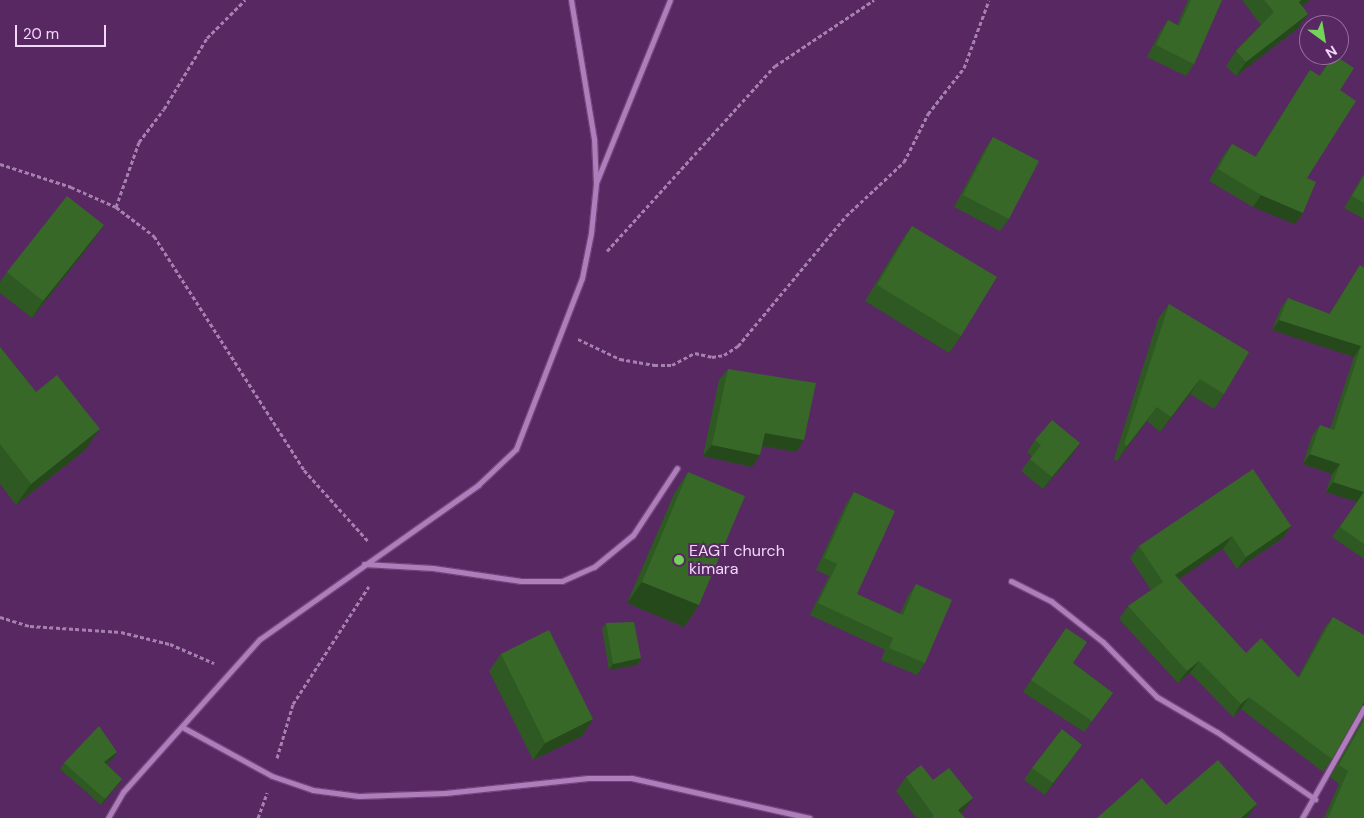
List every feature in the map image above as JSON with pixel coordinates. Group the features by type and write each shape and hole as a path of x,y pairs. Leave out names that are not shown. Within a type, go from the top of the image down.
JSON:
{"street":[{"path":"108,818 123,792 184,728 260,639 363,564 380,555 478,485 516,449 561,337 582,278 596,184 594,139 571,0"},
{"path":"596,184 670,0"},
{"path":"363,564 433,568 521,581 562,581 594,567 633,535 677,468"},
{"path":"1011,581 1051,602 1104,642 1157,697 1217,732 1315,799"},
{"path":"1302,818 1315,799 1364,708"},
{"path":"184,728 272,776 313,790 358,796 445,793 588,778 632,778 810,818"}],"path":[{"path":"116,207 139,142 164,109 207,38 245,0"},
{"path":"582,278 775,66 874,0"},
{"path":"561,337 580,340 620,359 672,365 695,353 712,357 724,355 738,346 846,216 904,162 928,114 964,68 989,0"},
{"path":"0,164 71,187 116,207 154,236 304,470 380,555"},
{"path":"258,818 292,704 383,565"},
{"path":"0,617 30,626 129,634 170,644 233,671"}],"building":[{"path":"1191,0 1222,0 1194,64 1156,45 1168,20 1179,26"},
{"path":"1264,0 1301,0 1299,2 1308,14 1299,15 1299,21 1246,62 1236,51 1274,12"},
{"path":"1327,65 1349,65 1354,68 1340,90 1356,101 1307,178 1316,182 1303,213 1261,195 1218,169 1232,144 1256,157 1310,70 1320,76"},
{"path":"993,137 1039,161 1009,219 963,195"},
{"path":"1364,176 1364,203 1352,196"},
{"path":"67,196 104,225 43,301 7,272"},
{"path":"912,226 997,277 961,336 877,285"},
{"path":"1360,265 1364,268 1364,492 1333,482 1340,464 1310,454 1320,425 1334,430 1361,346 1279,320 1288,298 1330,314"},
{"path":"1169,304 1249,352 1224,394 1200,379 1171,417 1157,407 1127,446 1124,444"},
{"path":"0,347 36,392 57,375 100,429 31,484 0,444"},
{"path":"728,369 816,383 804,440 765,433 760,455 712,445"},
{"path":"1052,420 1080,443 1052,477 1030,459 1041,445 1035,440"},
{"path":"1253,469 1291,526 1246,557 1232,536 1175,575 1246,653 1261,638 1299,678 1333,617 1364,635 1364,702 1332,759 1249,697 1241,704 1199,661 1187,671 1128,606 1163,582 1139,546"},
{"name":"EAGT church kimara","path":"688,472 745,496 699,605 642,582"},
{"path":"854,492 895,511 857,594 903,615 916,584 952,600 925,663 889,648 893,638 818,603 837,564 824,558"},
{"path":"1364,492 1364,544 1340,527"},
{"path":"634,622 641,658 613,664 606,623"},
{"path":"1066,628 1087,642 1073,663 1113,693 1092,721 1031,680"},
{"path":"549,630 593,719 545,743 501,654"},
{"path":"1364,720 1364,818 1328,818 1348,771 1339,765"},
{"path":"99,726 117,752 104,762 122,779 105,799 64,763"},
{"path":"1062,729 1082,745 1053,783 1032,768"},
{"path":"1218,760 1257,804 1241,818 1097,818 1142,778 1166,805"},
{"path":"921,765 933,780 949,768 973,798 958,810 965,818 931,818 934,816 906,777"}],"place":[{"name":"EAGT church kimara","path":"679,560"}]}
